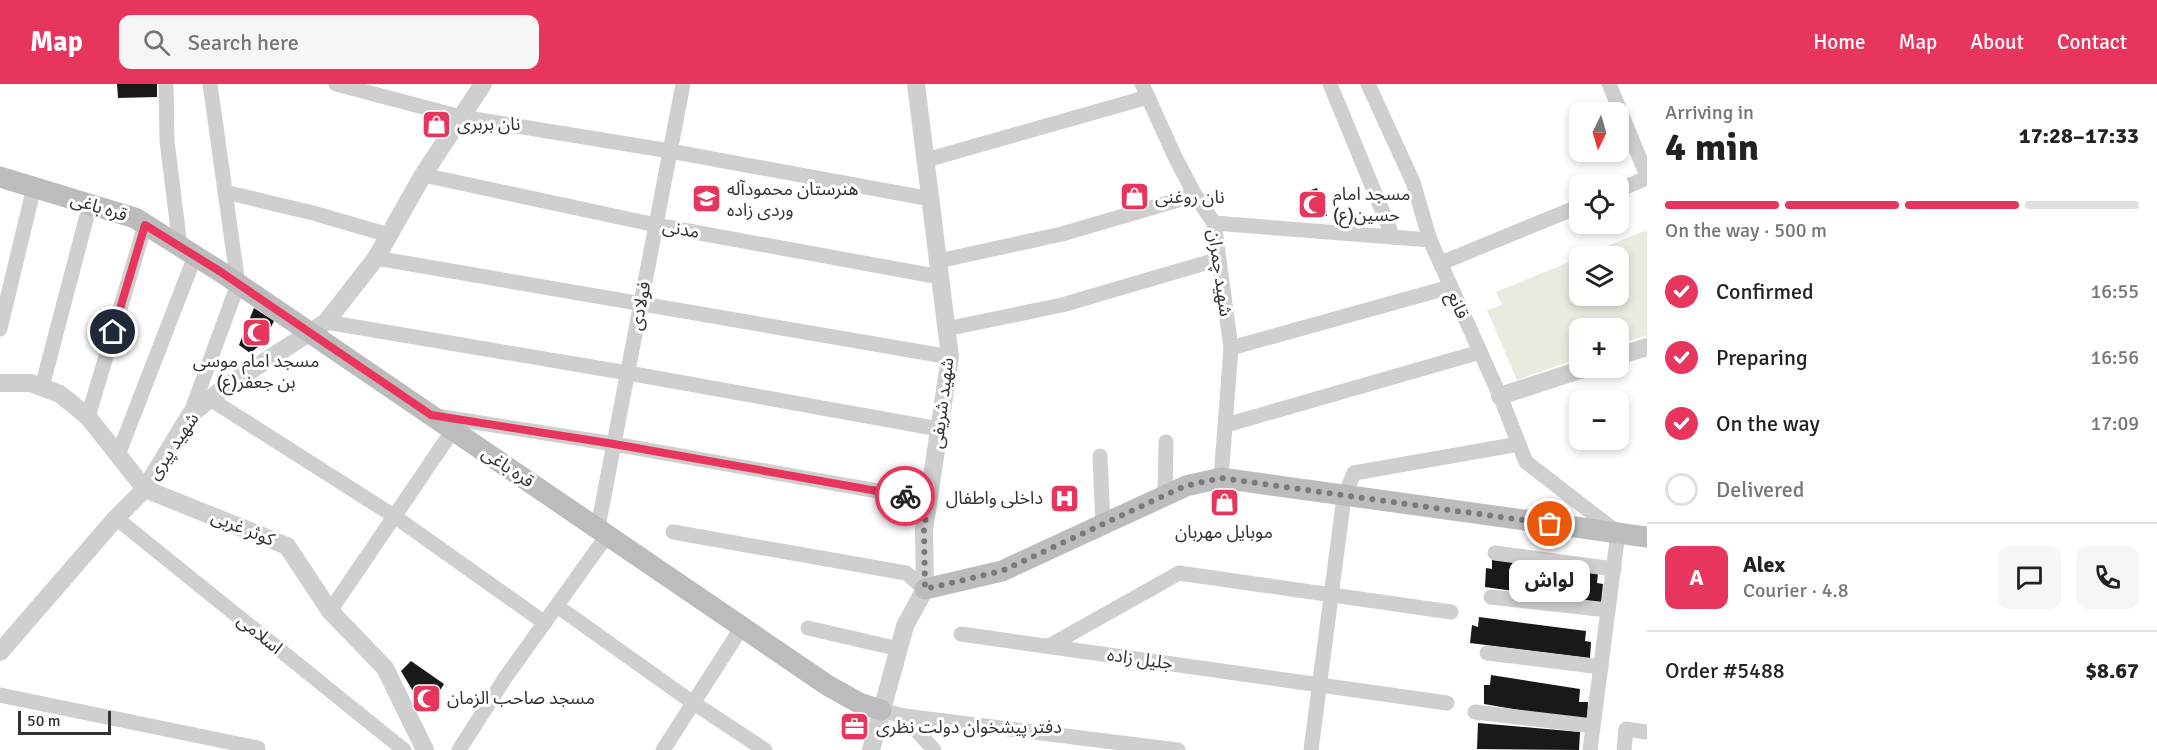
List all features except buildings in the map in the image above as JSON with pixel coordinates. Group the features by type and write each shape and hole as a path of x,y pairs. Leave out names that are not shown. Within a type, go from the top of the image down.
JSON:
{"main road":[{"name":"قره باغی","path":"0,177 135,218 238,284 827,685 859,703 881,710"},
{"path":"925,589 1002,571 1185,486 1221,478 1647,537"}],"street":[{"path":"118,454 188,251 167,141 166,84"},
{"path":"190,415 238,284 210,84"},
{"path":"336,84 461,117 670,151 931,199"},
{"name":"شهید پیری","path":"0,652 116,518 145,489 190,415 307,332 326,322 376,258 423,175 483,84"},
{"name":"فولادی","path":"603,531 614,444 683,84"},
{"name":"شهید شریفى","path":"871,750 905,626 925,589 924,530 950,357 916,84"},
{"path":"1330,84 1393,237"},
{"name":"قانع","path":"1368,84 1413,182 1430,240 1500,396 1526,462 1618,533"},
{"path":"1609,84 1647,177 1629,185"},
{"path":"926,160 1145,91"},
{"name":"شهید چمران","path":"1145,91 1195,195 1214,223 1231,348 1221,478"},
{"name":"مدنی","path":"423,175 656,225 939,269"},
{"path":"0,329 34,187"},
{"path":"225,192 314,213 389,235"},
{"path":"939,269 1195,195"},
{"path":"42,387 90,204"},
{"path":"1441,263 1569,211"},
{"path":"1214,223 1430,240"},
{"path":"88,417 145,225"},
{"path":"376,258 950,357"},
{"path":"946,329 1062,305 1219,259"},
{"path":"1231,348 1450,287"},
{"path":"326,322 939,429"},
{"path":"1629,353 1647,347"},
{"path":"1226,425 1479,352"},
{"path":"1500,396 1569,374"},
{"path":"0,383 31,383 60,394 88,417 145,489"},
{"path":"210,399 394,516 545,622"},
{"path":"431,415 614,444 928,500"},
{"path":"330,611 453,430"},
{"path":"1165,495 1166,442"},
{"path":"1311,750 1344,496 1354,473 1519,444"},
{"path":"1100,456 1103,524"},
{"name":"کوثر غربی","path":"145,489 287,546 330,611 385,668 425,750"},
{"name":"اسلامی","path":"116,518 404,750"},
{"path":"459,750 557,606 603,531"},
{"path":"673,532 906,573 925,589"},
{"path":"1590,750 1618,533"},
{"path":"1495,554 1614,569"},
{"path":"1049,646 1179,573 1451,612"},
{"path":"1491,597 1608,610"},
{"path":"557,606 765,750"},
{"path":"663,750 742,627"},
{"path":"808,628 899,649"},
{"name":"جلیل زاده","path":"961,634 1320,683 1447,703"},
{"path":"1486,653 1601,667"},
{"path":"0,695 258,748"},
{"path":"881,710 904,716 1178,750"},
{"path":"1475,712 1593,726"},
{"path":"904,716 934,750"},
{"path":"1624,750 1626,729 1647,732"}],"shaded area":[{"path":"1647,230 1647,335 1629,341 1629,318 1569,318 1569,362 1517,380 1487,310 1502,305 1496,292 1569,262 1569,306 1629,306 1629,246 1607,246"}],"way so far":[{"path":"905,496 928,500 924,530 925,589 1002,571 1185,486 1221,478 1550,524"}],"place":[{"name":"نان بربری","path":"436,124"},
{"name":"نان روغنی","path":"1134,197"},
{"name":"هنرستان محمودآله وردی زاده","path":"706,199"},
{"name":"مسجد امام حسین(ع)","path":"1312,204"},
{"name":"مسجد امام موسی بن جعفر(ع)","path":"256,332"},
{"name":"داخلی واطفال","path":"1064,498"},
{"name":"موبایل مهربان","path":"1224,503"},
{"name":"لواش","path":"1550,524"},
{"name":"مسجد صاحب الزمان","path":"426,698"},
{"name":"دفتر پیشخوان دولت نظری","path":"855,727"}],"route":[{"path":"113,332 145,225 221,272 431,415 614,444 905,496"}]}
